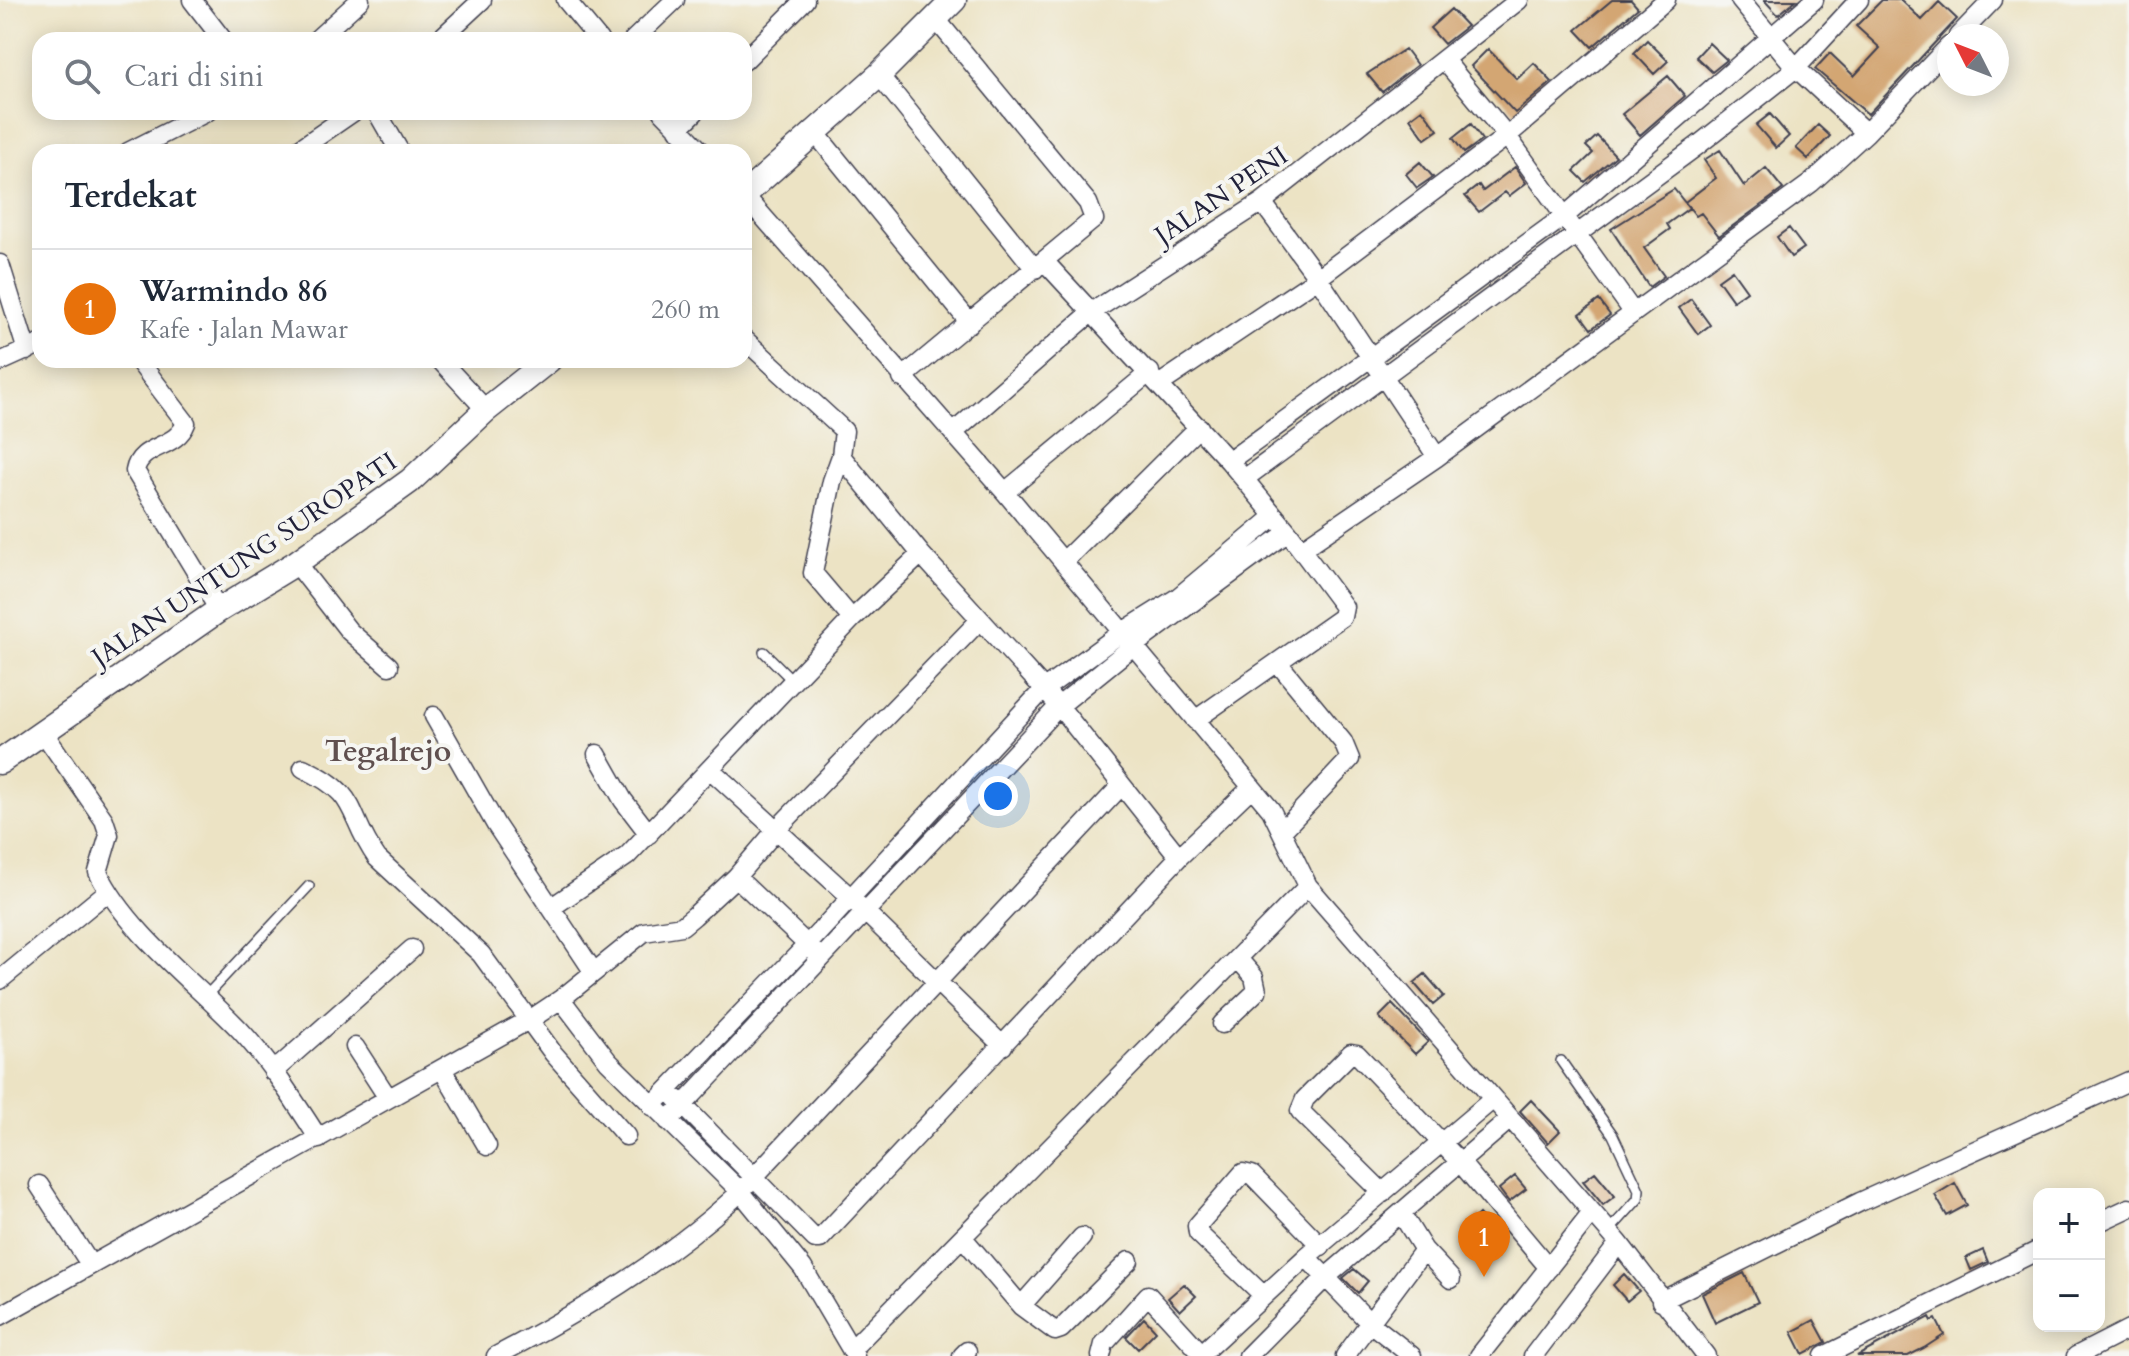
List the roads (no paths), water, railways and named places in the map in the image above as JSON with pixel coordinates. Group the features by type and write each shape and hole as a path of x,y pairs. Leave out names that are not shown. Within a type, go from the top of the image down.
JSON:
{"street":[{"path":"192,0 217,32"},
{"path":"448,32 482,0"},
{"path":"566,0 592,32"},
{"path":"641,32 675,0"},
{"path":"752,53 805,0"},
{"path":"752,187 813,130 879,75 954,0"},
{"name":"JALAN PENI","path":"953,433 1092,312 1262,202 1519,0"},
{"path":"1005,492 1155,378 1318,278 1507,136 1666,0"},
{"path":"1740,0 1773,36 1796,68 1866,133"},
{"path":"1229,461 1566,215 1814,0"},
{"path":"1244,479 1796,68 1859,0"},
{"path":"1970,24 1993,0"},
{"path":"324,32 357,1"},
{"path":"902,378 1088,227 1094,213 935,18"},
{"path":"1302,549 1437,457 1811,183 1866,133 1937,59"},
{"path":"1445,61 1507,136 1579,232 1633,312"},
{"path":"879,75 1040,265 1092,312 1229,461 1302,549 1344,607 1342,617 1195,720"},
{"path":"144,144 191,120"},
{"path":"307,144 341,120"},
{"path":"382,120 395,144"},
{"path":"670,120 694,144"},
{"path":"678,129 687,120"},
{"path":"813,130 970,323"},
{"path":"1262,202 1318,278 1437,457"},
{"path":"752,204 1005,492 1252,787 1282,831 1308,886 1614,1238 1706,1356"},
{"path":"0,264 29,350 0,362"},
{"path":"752,346 839,426 844,437 813,573 852,619"},
{"path":"144,368 186,423 174,440 137,461 135,471 219,610"},
{"path":"447,368 486,410"},
{"name":"JALAN UNTUNG SUROPATI","path":"0,762 219,610 296,563 410,481 486,410 539,368"},
{"path":"1063,562 1199,427"},
{"path":"841,456 921,554 1059,706 1120,787 1179,857"},
{"path":"1182,603 1275,516"},
{"path":"652,1106 807,945 1043,690 1127,639 1288,532"},
{"path":"552,907 603,876 649,834 852,619 921,554"},
{"path":"296,563 349,631 389,666"},
{"path":"0,1316 531,1018 557,1002 644,932 682,926 736,877 777,829 980,620"},
{"path":"668,1121 1059,706 1127,639"},
{"path":"1279,664 1343,742 1350,759 1282,831"},
{"path":"434,716 496,825 593,971"},
{"path":"43,732 104,820 109,835 98,872 107,892 160,951 242,1032 319,1139"},
{"path":"597,754 623,800 649,834"},
{"path":"303,768 340,790 349,800 366,842 377,858 481,954 626,1136"},
{"path":"711,770 851,898 934,983 1003,1046"},
{"path":"496,1356 584,1309 715,1215 1120,787"},
{"path":"668,1090 815,1239 820,1239 1179,857 1252,787"},
{"path":"736,877 823,959"},
{"path":"557,1002 608,1061 738,1194 803,1268 853,1353 1308,886"},
{"path":"0,980 107,892"},
{"path":"273,1072 412,949"},
{"path":"1222,1024 1257,991 1254,977 1239,960"},
{"path":"355,1047 388,1098"},
{"path":"1383,1193 1300,1111 1305,1099 1351,1053 1357,1054 1442,1143 1549,1268"},
{"path":"442,1069 487,1146"},
{"path":"1661,1301 1860,1202 2129,1081"},
{"path":"1248,1356 1316,1263 1383,1193 1492,1100"},
{"path":"1101,1356 1104,1344 1148,1295 1200,1355 1263,1295 1401,1213 1509,1120"},
{"path":"1263,1295 1198,1233 1197,1226 1243,1173 1252,1175 1316,1263 1370,1323 1412,1356"},
{"path":"39,1185 90,1264"},
{"path":"2105,1219 2129,1208"},
{"path":"1401,1213 1424,1250 1451,1279"},
{"path":"1479,1356 1591,1214"},
{"path":"1021,1306 1082,1237"},
{"path":"1533,1356 1614,1238"},
{"path":"964,1239 1021,1306 1050,1330 1061,1329 1129,1261"},
{"path":"1345,1356 1424,1250"},
{"path":"1824,1356 2033,1253"},
{"path":"2076,1356 2129,1329"}],"lane":[{"path":"764,652 794,681"},
{"path":"206,996 309,886"},
{"path":"1561,1061 1613,1135 1639,1190 1638,1199 1614,1238"}],"place":[{"name":"Warmindo 86","path":"1484,1277"}],"district":[{"name":"Tegalrejo","path":"388,751"}]}
